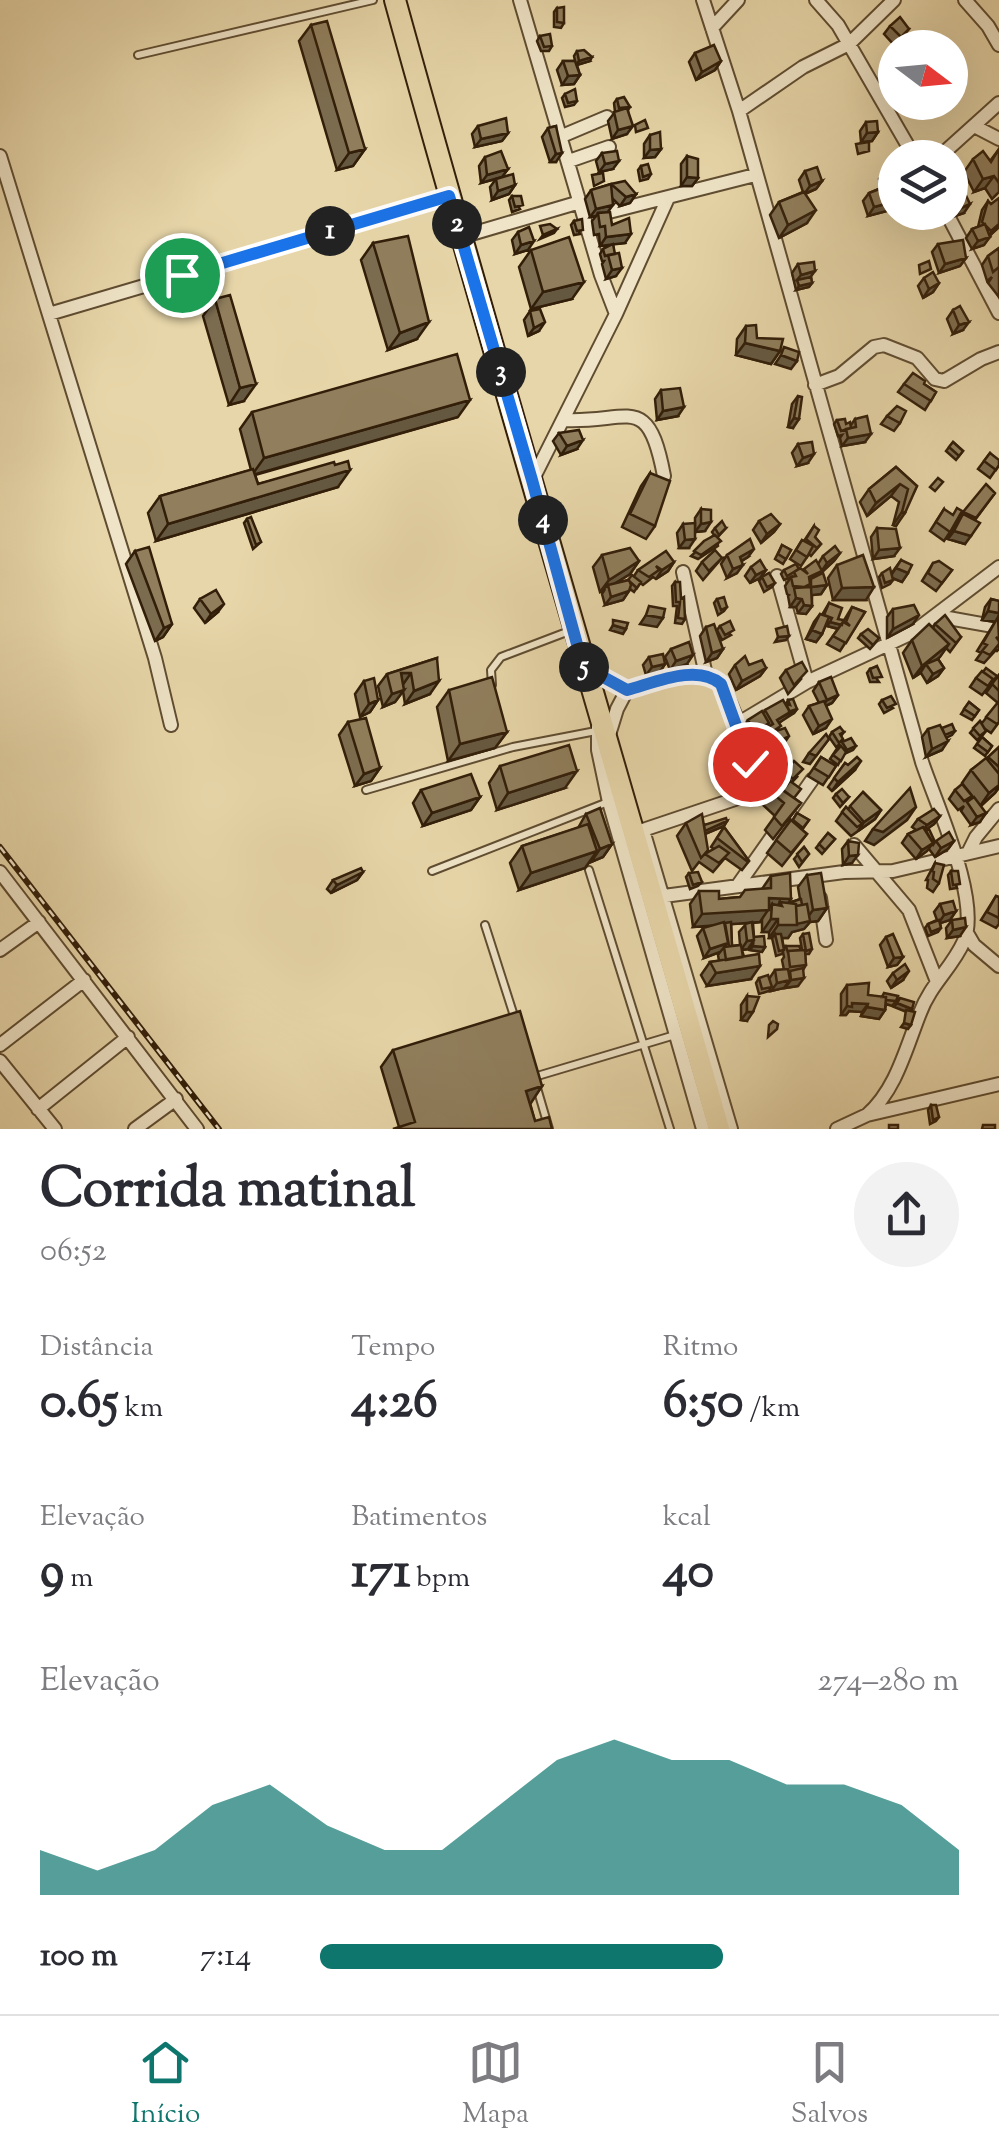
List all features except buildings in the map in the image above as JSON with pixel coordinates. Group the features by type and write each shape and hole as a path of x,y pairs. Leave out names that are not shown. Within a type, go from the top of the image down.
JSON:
{"main road":[{"path":"395,0 583,666 719,1129"}],"street":[{"path":"520,0 616,314"},
{"path":"704,0 937,808 963,853 966,932 974,945 999,966"},
{"path":"712,28 738,0"},
{"path":"816,0 838,24 905,140"},
{"path":"739,111 803,67 849,44 894,0"},
{"path":"965,0 999,45"},
{"path":"958,140 999,102"},
{"path":"562,136 607,117"},
{"path":"974,126 999,139"},
{"path":"569,162 610,147"},
{"path":"0,156 155,658 170,725"},
{"path":"584,219 754,175"},
{"path":"49,314 449,196"},
{"path":"532,480 565,420 668,198"},
{"path":"461,237 580,202"},
{"path":"955,230 999,314"},
{"path":"814,385 839,376 874,347 884,345 917,358 936,379 944,381 999,352"},
{"path":"565,420 637,418 648,424 654,433 664,476"},
{"path":"738,724 807,682 889,646 937,616 999,567"},
{"path":"683,572 706,675"},
{"path":"777,576 807,682"},
{"path":"937,616 999,626"},
{"path":"583,666 627,690 690,674 706,675 721,684 738,724 750,764 750,782 744,796 643,830"},
{"path":"627,690 602,729 598,750 609,802 703,1129"},
{"path":"602,729 623,766 731,1129"},
{"path":"738,885 812,780"},
{"path":"963,853 999,808"},
{"path":"854,845 909,910 936,979"},
{"path":"664,896 817,876 894,871 999,846"},
{"path":"0,872 197,1129"},
{"path":"817,876 826,940"},
{"path":"0,950 38,922"},
{"path":"868,1115 889,1089 927,994 947,968 966,932"},
{"path":"0,1045 84,980"},
{"path":"38,1109 128,1038"},
{"path":"0,1060 55,1129"},
{"path":"837,1129 868,1115 999,1084"},
{"path":"135,1129 176,1099"}],"lane":[{"path":"138,54 373,0"},
{"path":"492,690 491,670 501,657 573,630"},
{"path":"366,790 513,748 602,729"},
{"path":"508,735 513,748"},
{"path":"432,871 609,802"},
{"path":"590,870 670,1129"},
{"path":"484,925 515,1020"},
{"path":"549,1129 533,1077 676,1034"}],"railway":[{"path":"0,847 219,1129"}],"route":[{"path":"182,275 449,196 583,666 627,690 690,674 714,678 721,684 738,724 750,764"}]}
